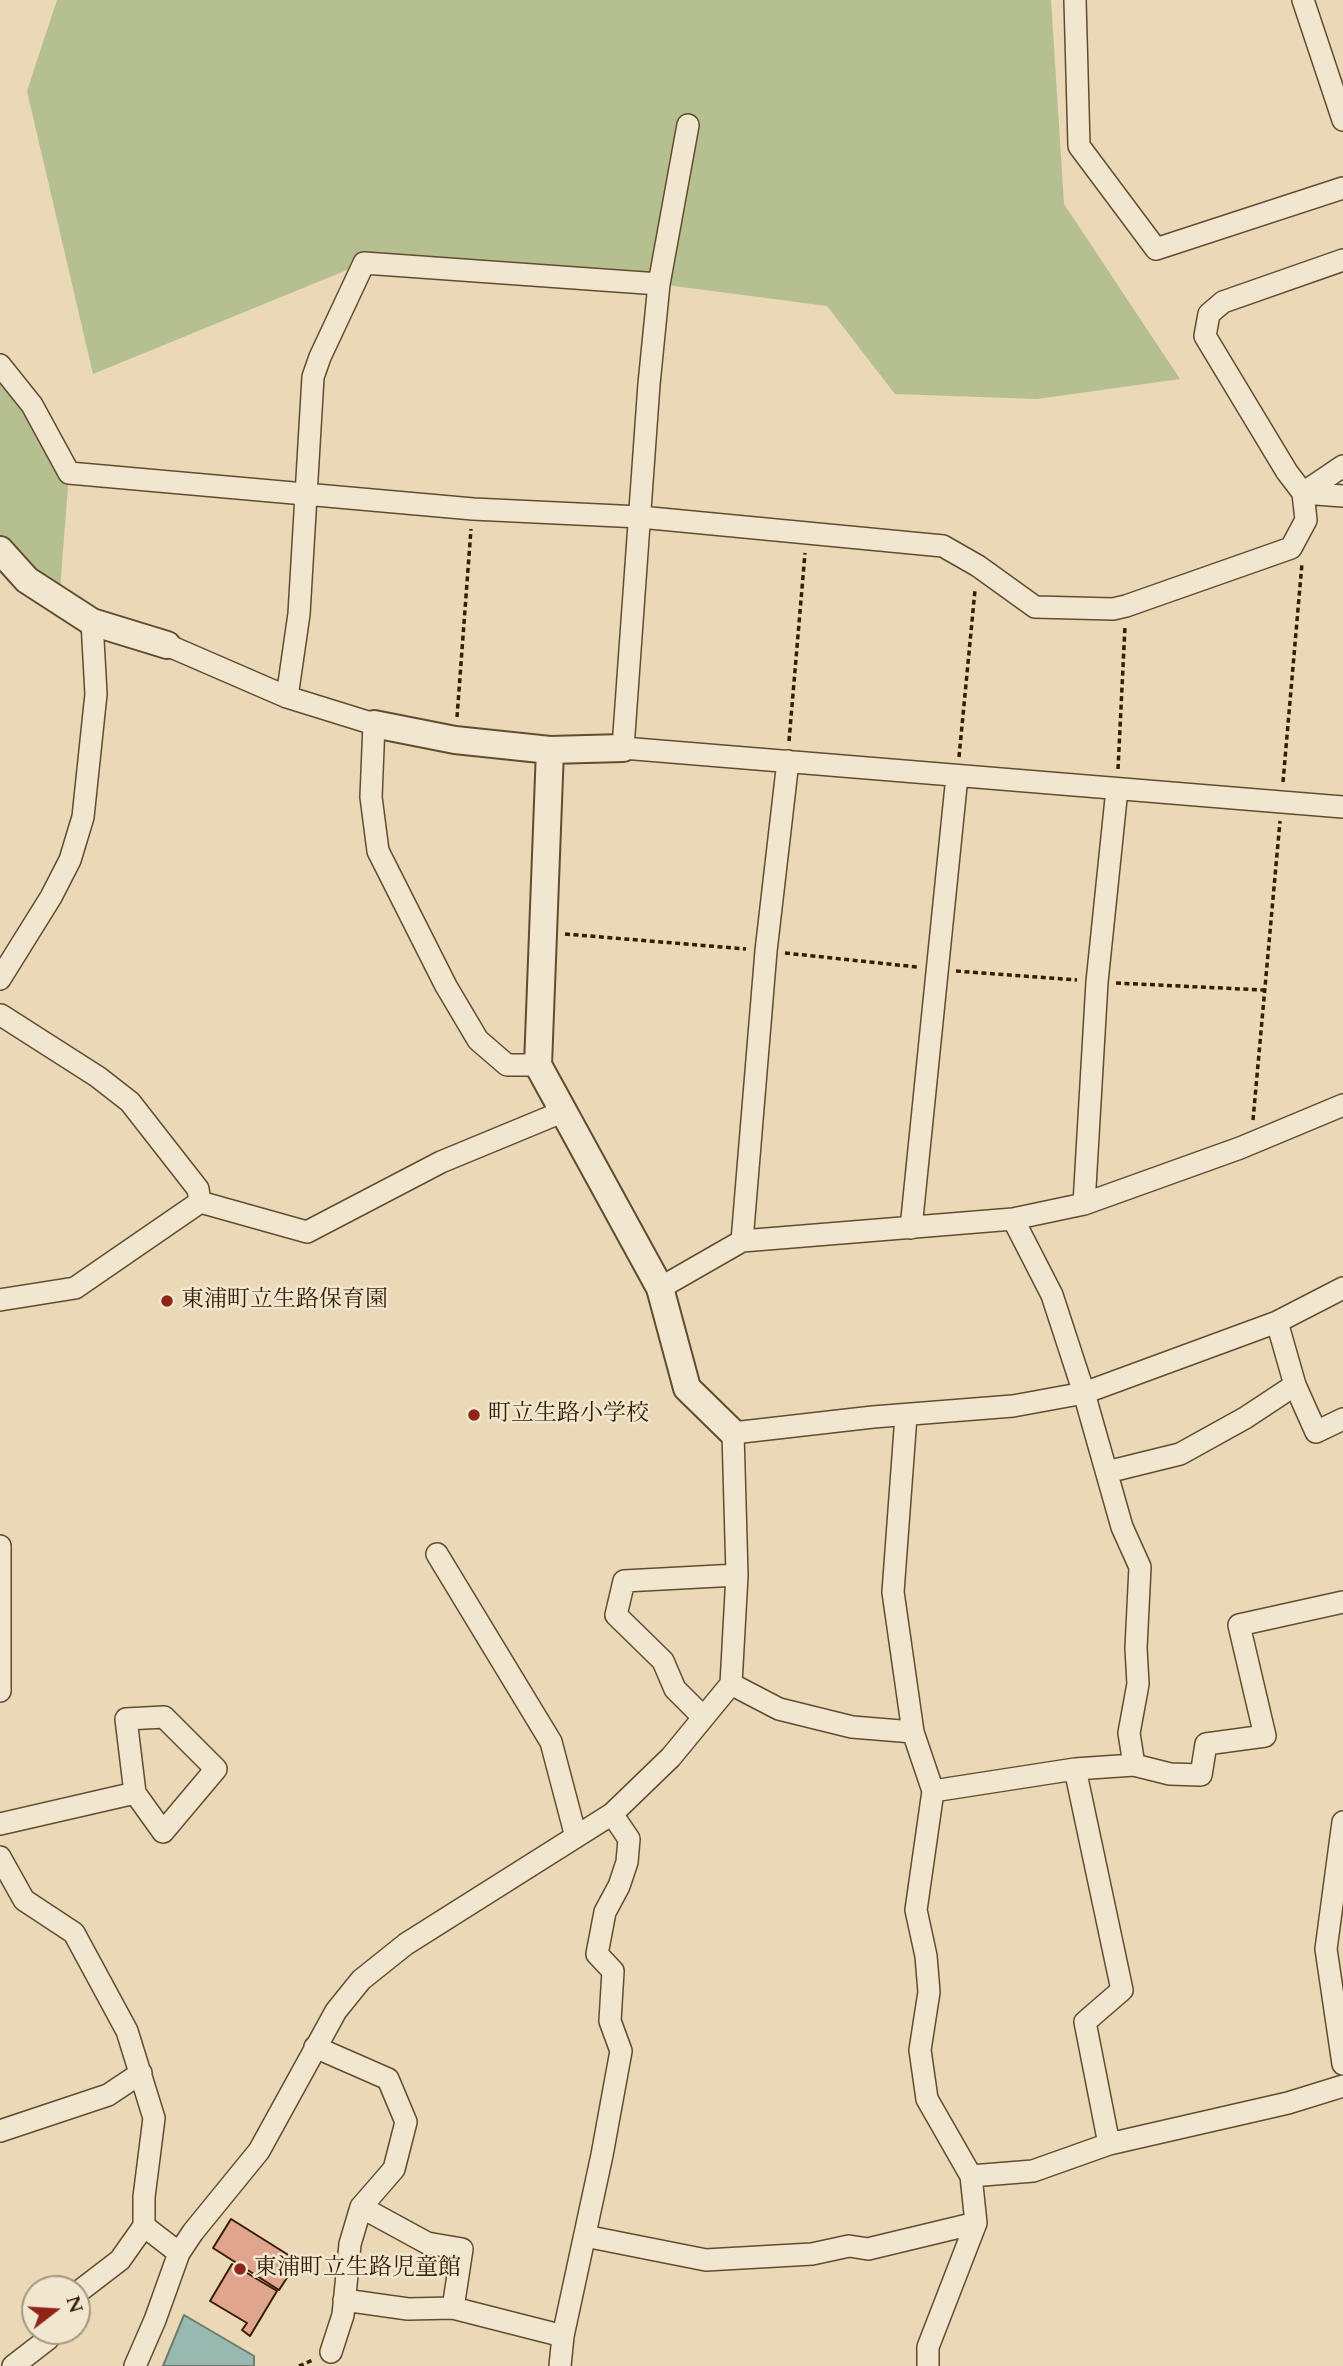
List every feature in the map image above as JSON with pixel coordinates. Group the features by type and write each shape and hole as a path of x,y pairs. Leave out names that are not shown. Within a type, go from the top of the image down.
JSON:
{"street":[{"path":"1075,0 1079,146 1156,249 1343,188"},
{"path":"1303,0 1343,120"},
{"path":"624,748 649,384 659,284 688,125"},
{"path":"0,365 32,405 69,473 473,509 640,517 943,547 978,566 1035,607 1113,609 1291,548 1306,520 1303,494 1205,336 1209,314 1223,302 1343,260"},
{"path":"287,697 299,614 313,377 364,263 659,284"},
{"path":"1303,494 1343,466"},
{"path":"1303,494 1343,496"},
{"path":"0,550 27,580 92,622 167,645 287,697 374,723 456,740 550,750 624,748 1343,807"},
{"path":"0,979 51,897 70,860 83,817 96,694 92,622"},
{"path":"374,723 371,797 378,851 383,862 446,986 478,1040 507,1065 538,1065"},
{"path":"135,2366 179,2253 258,2151 336,2011 361,1980 397,1951 612,1814 671,1757 731,1684 737,1575 733,1433 687,1388 660,1288 538,1065 550,750"},
{"path":"743,1241 766,951 788,761"},
{"path":"911,1228 957,776"},
{"path":"1084,1204 1097,982 1117,789"},
{"path":"0,1015 98,1077 130,1102 198,1189 200,1202"},
{"path":"660,1288 743,1241 1013,1219 1084,1204 1251,1143 1343,1105"},
{"path":"200,1202 307,1232 441,1162 562,1112"},
{"path":"0,1300 75,1288 200,1202"},
{"path":"1013,1219 1052,1295 1084,1393 1122,1527 1140,1567 1136,1648 1138,1685 1129,1733 1134,1765"},
{"path":"733,1433 873,1417 1013,1406 1084,1393 1277,1322 1343,1288"},
{"path":"1277,1322 1295,1385 1316,1432 1343,1419"},
{"path":"1107,1472 1180,1454 1245,1418 1295,1385"},
{"path":"906,1416 894,1592 913,1732 933,1791 916,1910 926,1956 929,1992 920,2050 927,2099 971,2176 976,2223 928,2347 928,2366"},
{"path":"437,1554 551,1742 576,1837"},
{"path":"0,1691 1,1555"},
{"path":"702,1716 676,1689 663,1661 616,1615 624,1581 737,1575"},
{"path":"933,1791 1075,1769 1134,1765 1170,1774 1201,1775 1206,1744 1265,1736 1239,1625 1343,1602"},
{"path":"731,1684 779,1709 852,1727 913,1732"},
{"path":"164,1717 216,1769 163,1832 135,1793 126,1719 164,1717"},
{"path":"1075,1769 1122,1990 1085,2022 1109,2144"},
{"path":"0,1824 135,1793"},
{"path":"560,2366 563,2336 621,2051 610,2021 613,1971 597,1954 605,1912 619,1886 627,1862 629,1839 612,1814"},
{"path":"1343,1822 1334,1947 1343,2064"},
{"path":"0,1857 24,1900 74,1933 127,2031 154,2118 144,2197 144,2226 120,2260 91,2282"},
{"path":"315,2047 388,2079 406,2122 394,2169 360,2207 350,2244 343,2315 331,2352"},
{"path":"0,2131 108,2095 142,2073"},
{"path":"971,2176 1033,2171 1109,2144 1288,2103 1343,2086"},
{"path":"360,2207 427,2243 462,2249 453,2308"},
{"path":"585,2236 706,2260 812,2254 849,2246 868,2249 976,2223"},
{"path":"144,2226 179,2253"},
{"path":"344,2300 408,2309 453,2308 563,2336"},
{"path":"13,2366 40,2345"}],"path":[{"path":"456,740 473,509"},
{"path":"788,761 806,533"},
{"path":"1251,1143 1303,561"},
{"path":"957,776 978,566"},
{"path":"1117,789 1126,606"},
{"path":"542,932 1097,982 1264,990"}],"green space":[{"path":"57,0 1051,0 1064,204 1180,379 1037,399 895,394 827,306 659,284 364,263 93,374 27,91"},
{"path":"0,366 69,473 60,590 0,535"}],"water":[{"path":"184,2315 254,2356 254,2366 163,2366"}],"building":[{"path":"231,2219 298,2261 279,2290 213,2248"},
{"path":"232,2264 277,2291 250,2336 242,2330 247,2323 210,2301"}],"place":[{"name":"東浦町立生路保育園","path":"167,1301"},
{"name":"町立生路小学校","path":"474,1415"},
{"name":"東浦町立生路児童館","path":"240,2269"}]}
